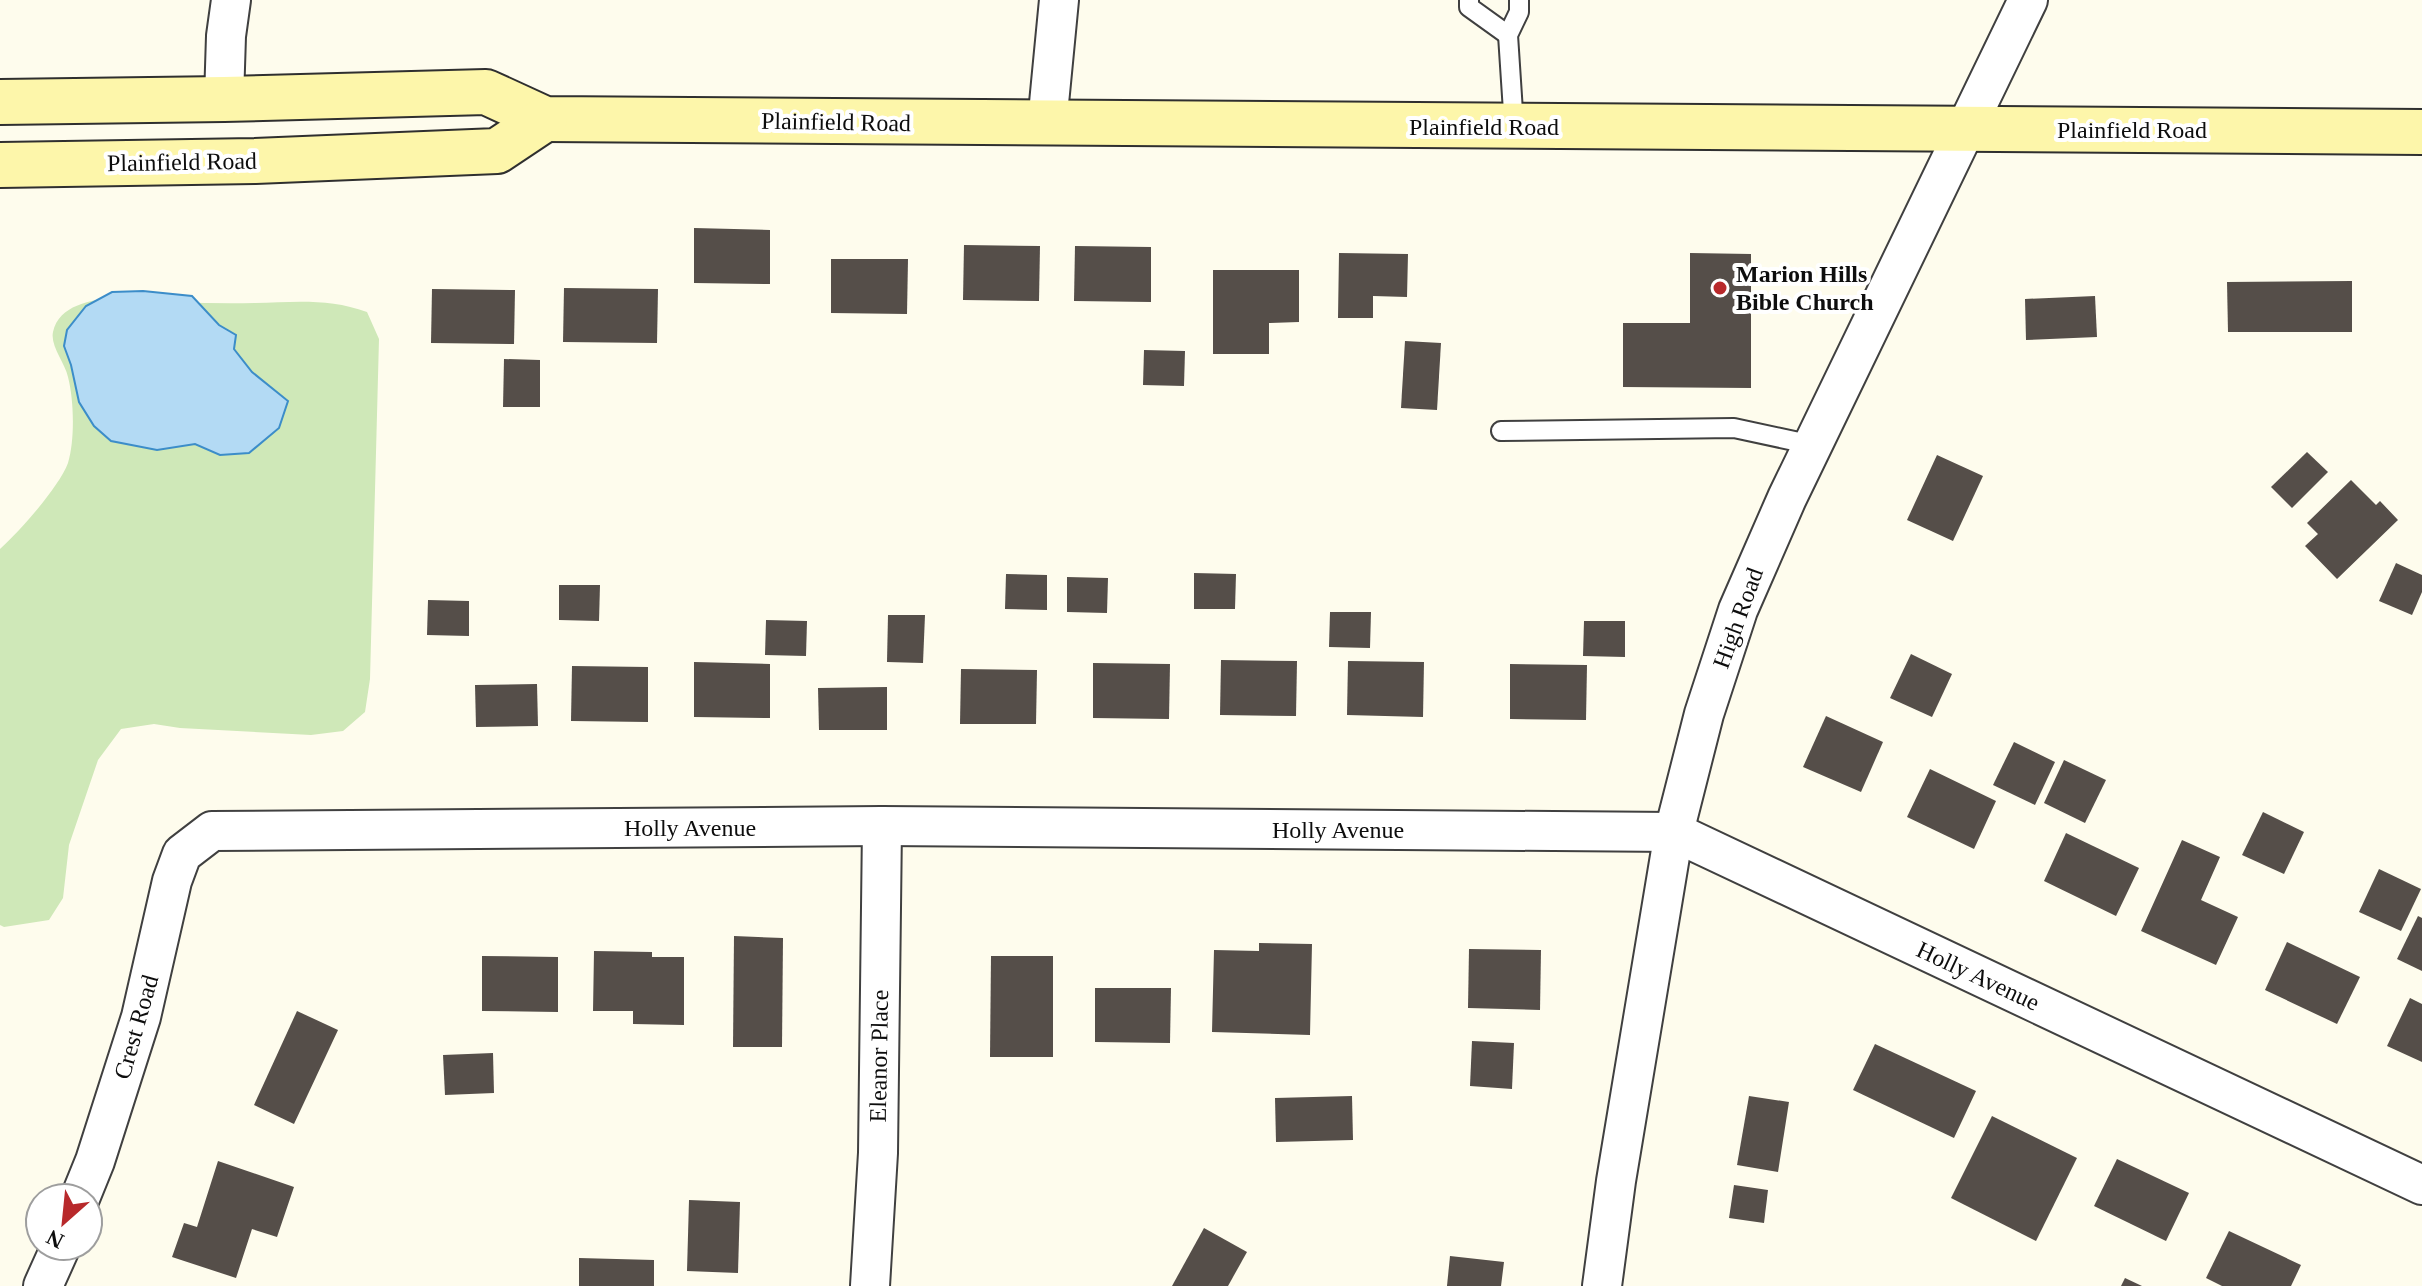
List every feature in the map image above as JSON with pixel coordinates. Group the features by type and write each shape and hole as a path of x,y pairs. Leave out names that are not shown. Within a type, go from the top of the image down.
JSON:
{"main road":[{"name":"Plainfield Road","path":"0,102 486,92 545,119 2422,132"},
{"name":"Plainfield Road","path":"0,165 255,161 497,151 545,119"}],"street":[{"path":"224,99 226,36 231,0"},
{"path":"1047,124 1059,0"},
{"name":"High Road","path":"1602,1286 1616,1181 1674,832 1704,714 1738,610 1787,498 2028,0"},
{"name":"Holly Avenue","path":"182,854 212,831 882,826 1674,832 2422,1185"},
{"name":"Eleanor Place","path":"870,1286 878,1153 882,826"},
{"name":"Crest Road","path":"86,1182 141,1017 172,881 182,854"},
{"path":"43,1286 54,1262"}],"lane":[{"path":"1469,0 1469,7 1508,35"},
{"path":"1514,127 1508,35 1519,12 1519,0"},
{"path":"1501,431 1734,428 1813,445"}],"green space":[{"path":"113,298 208,303 311,302 367,312 379,339 370,679 365,712 343,731 311,735 154,724 121,729 98,760 69,845 63,898 49,920 4,927 0,925 0,549 48,496 68,463 73,432 72,408 68,377 54,343 56,323 77,306"}],"water":[{"path":"143,291 192,296 219,325 236,335 234,349 252,372 288,401 279,428 249,453 220,455 195,444 157,450 111,441 94,426 79,402 64,346 67,330 86,306 112,292"}],"building":[{"path":"694,228 770,230 770,284 694,283"},
{"path":"964,245 1040,246 1039,301 963,300"},
{"path":"1075,246 1151,247 1151,302 1074,301"},
{"path":"1339,253 1408,254 1407,297 1373,296 1373,318 1338,318"},
{"name":"Marion Hills Bible Church","path":"1690,253 1751,254 1751,388 1623,387 1623,323 1690,323"},
{"path":"831,259 908,259 907,314 831,313"},
{"path":"1213,270 1299,270 1299,322 1269,323 1269,354 1213,354"},
{"path":"2352,281 2352,332 2228,332 2227,282"},
{"path":"564,288 658,289 657,343 563,342"},
{"path":"432,289 515,290 514,344 431,343"},
{"path":"2095,296 2097,337 2026,340 2025,299"},
{"path":"1405,341 1441,343 1437,410 1401,408"},
{"path":"1144,350 1185,351 1184,386 1143,385"},
{"path":"504,359 540,360 540,407 503,407"},
{"path":"2307,452 2328,472 2292,508 2271,487"},
{"path":"1937,455 1983,476 1953,541 1907,520"},
{"path":"2351,480 2376,505 2380,501 2398,520 2337,579 2305,546 2318,534 2307,523"},
{"path":"2396,563 2422,575 2422,592 2412,615 2379,601"},
{"path":"1194,573 1236,574 1235,609 1194,609"},
{"path":"1006,574 1047,575 1047,610 1005,609"},
{"path":"1067,577 1108,578 1107,613 1067,612"},
{"path":"559,585 600,585 599,621 559,620"},
{"path":"428,600 469,601 469,636 427,635"},
{"path":"1330,612 1371,612 1370,648 1329,647"},
{"path":"888,615 925,615 923,663 887,662"},
{"path":"766,620 807,621 806,656 765,655"},
{"path":"1584,621 1625,621 1625,657 1583,656"},
{"path":"1911,654 1952,674 1932,717 1890,698"},
{"path":"1221,660 1297,661 1296,716 1220,715"},
{"path":"1348,661 1424,662 1423,717 1347,715"},
{"path":"694,662 770,664 770,718 694,717"},
{"path":"1093,663 1170,664 1169,719 1093,718"},
{"path":"1510,664 1587,665 1586,720 1510,719"},
{"path":"572,666 648,667 648,722 571,721"},
{"path":"961,669 1037,670 1036,724 960,724"},
{"path":"537,684 538,726 476,727 475,685"},
{"path":"887,687 887,730 819,730 818,688"},
{"path":"1826,716 1883,742 1861,792 1803,767"},
{"path":"2014,742 2055,762 2035,805 1993,785"},
{"path":"2064,760 2106,780 2085,823 2044,803"},
{"path":"1930,769 1996,801 1974,849 1907,817"},
{"path":"2263,812 2304,832 2284,874 2242,855"},
{"path":"2066,833 2139,868 2116,916 2044,881"},
{"path":"2182,840 2220,857 2201,900 2238,917 2216,965 2141,931"},
{"path":"2379,869 2421,889 2401,931 2359,912"},
{"path":"2418,916 2422,918 2422,971 2397,959"},
{"path":"734,936 783,938 782,1047 733,1047"},
{"path":"2287,942 2360,977 2337,1024 2265,990"},
{"path":"1259,943 1312,944 1310,1035 1212,1032 1214,950 1259,951"},
{"path":"1469,949 1541,950 1540,1010 1468,1008"},
{"path":"594,951 652,952 652,957 684,957 684,1025 633,1024 633,1011 593,1011"},
{"path":"482,956 558,957 558,1012 482,1011"},
{"path":"991,956 1053,956 1053,1057 990,1057"},
{"path":"1095,988 1171,988 1170,1043 1095,1042"},
{"path":"2410,998 2422,1004 2422,1062 2387,1046"},
{"path":"297,1011 338,1030 294,1124 254,1105"},
{"path":"1472,1041 1514,1043 1512,1089 1470,1086"},
{"path":"1875,1044 1976,1091 1954,1138 1853,1090"},
{"path":"493,1053 494,1093 445,1095 443,1055"},
{"path":"1352,1096 1353,1140 1276,1142 1275,1098"},
{"path":"1749,1096 1789,1102 1778,1172 1737,1165"},
{"path":"1992,1116 2077,1158 2036,1241 1951,1198"},
{"path":"2117,1159 2189,1193 2166,1241 2094,1206"},
{"path":"218,1161 294,1187 277,1237 252,1229 236,1278 172,1257 184,1223 197,1227"},
{"path":"1734,1185 1768,1190 1764,1223 1729,1218"},
{"path":"689,1200 740,1202 738,1273 687,1271"},
{"path":"1204,1228 1247,1252 1228,1286 1172,1286"},
{"path":"2229,1231 2301,1265 2291,1286 2222,1286 2206,1278"},
{"path":"1450,1256 1504,1262 1501,1286 1447,1286"},
{"path":"579,1258 654,1260 654,1286 579,1286"},
{"path":"2125,1278 2142,1286 2121,1286"}],"place":[{"name":"Marion Hills Bible Church","path":"1720,288"}]}
